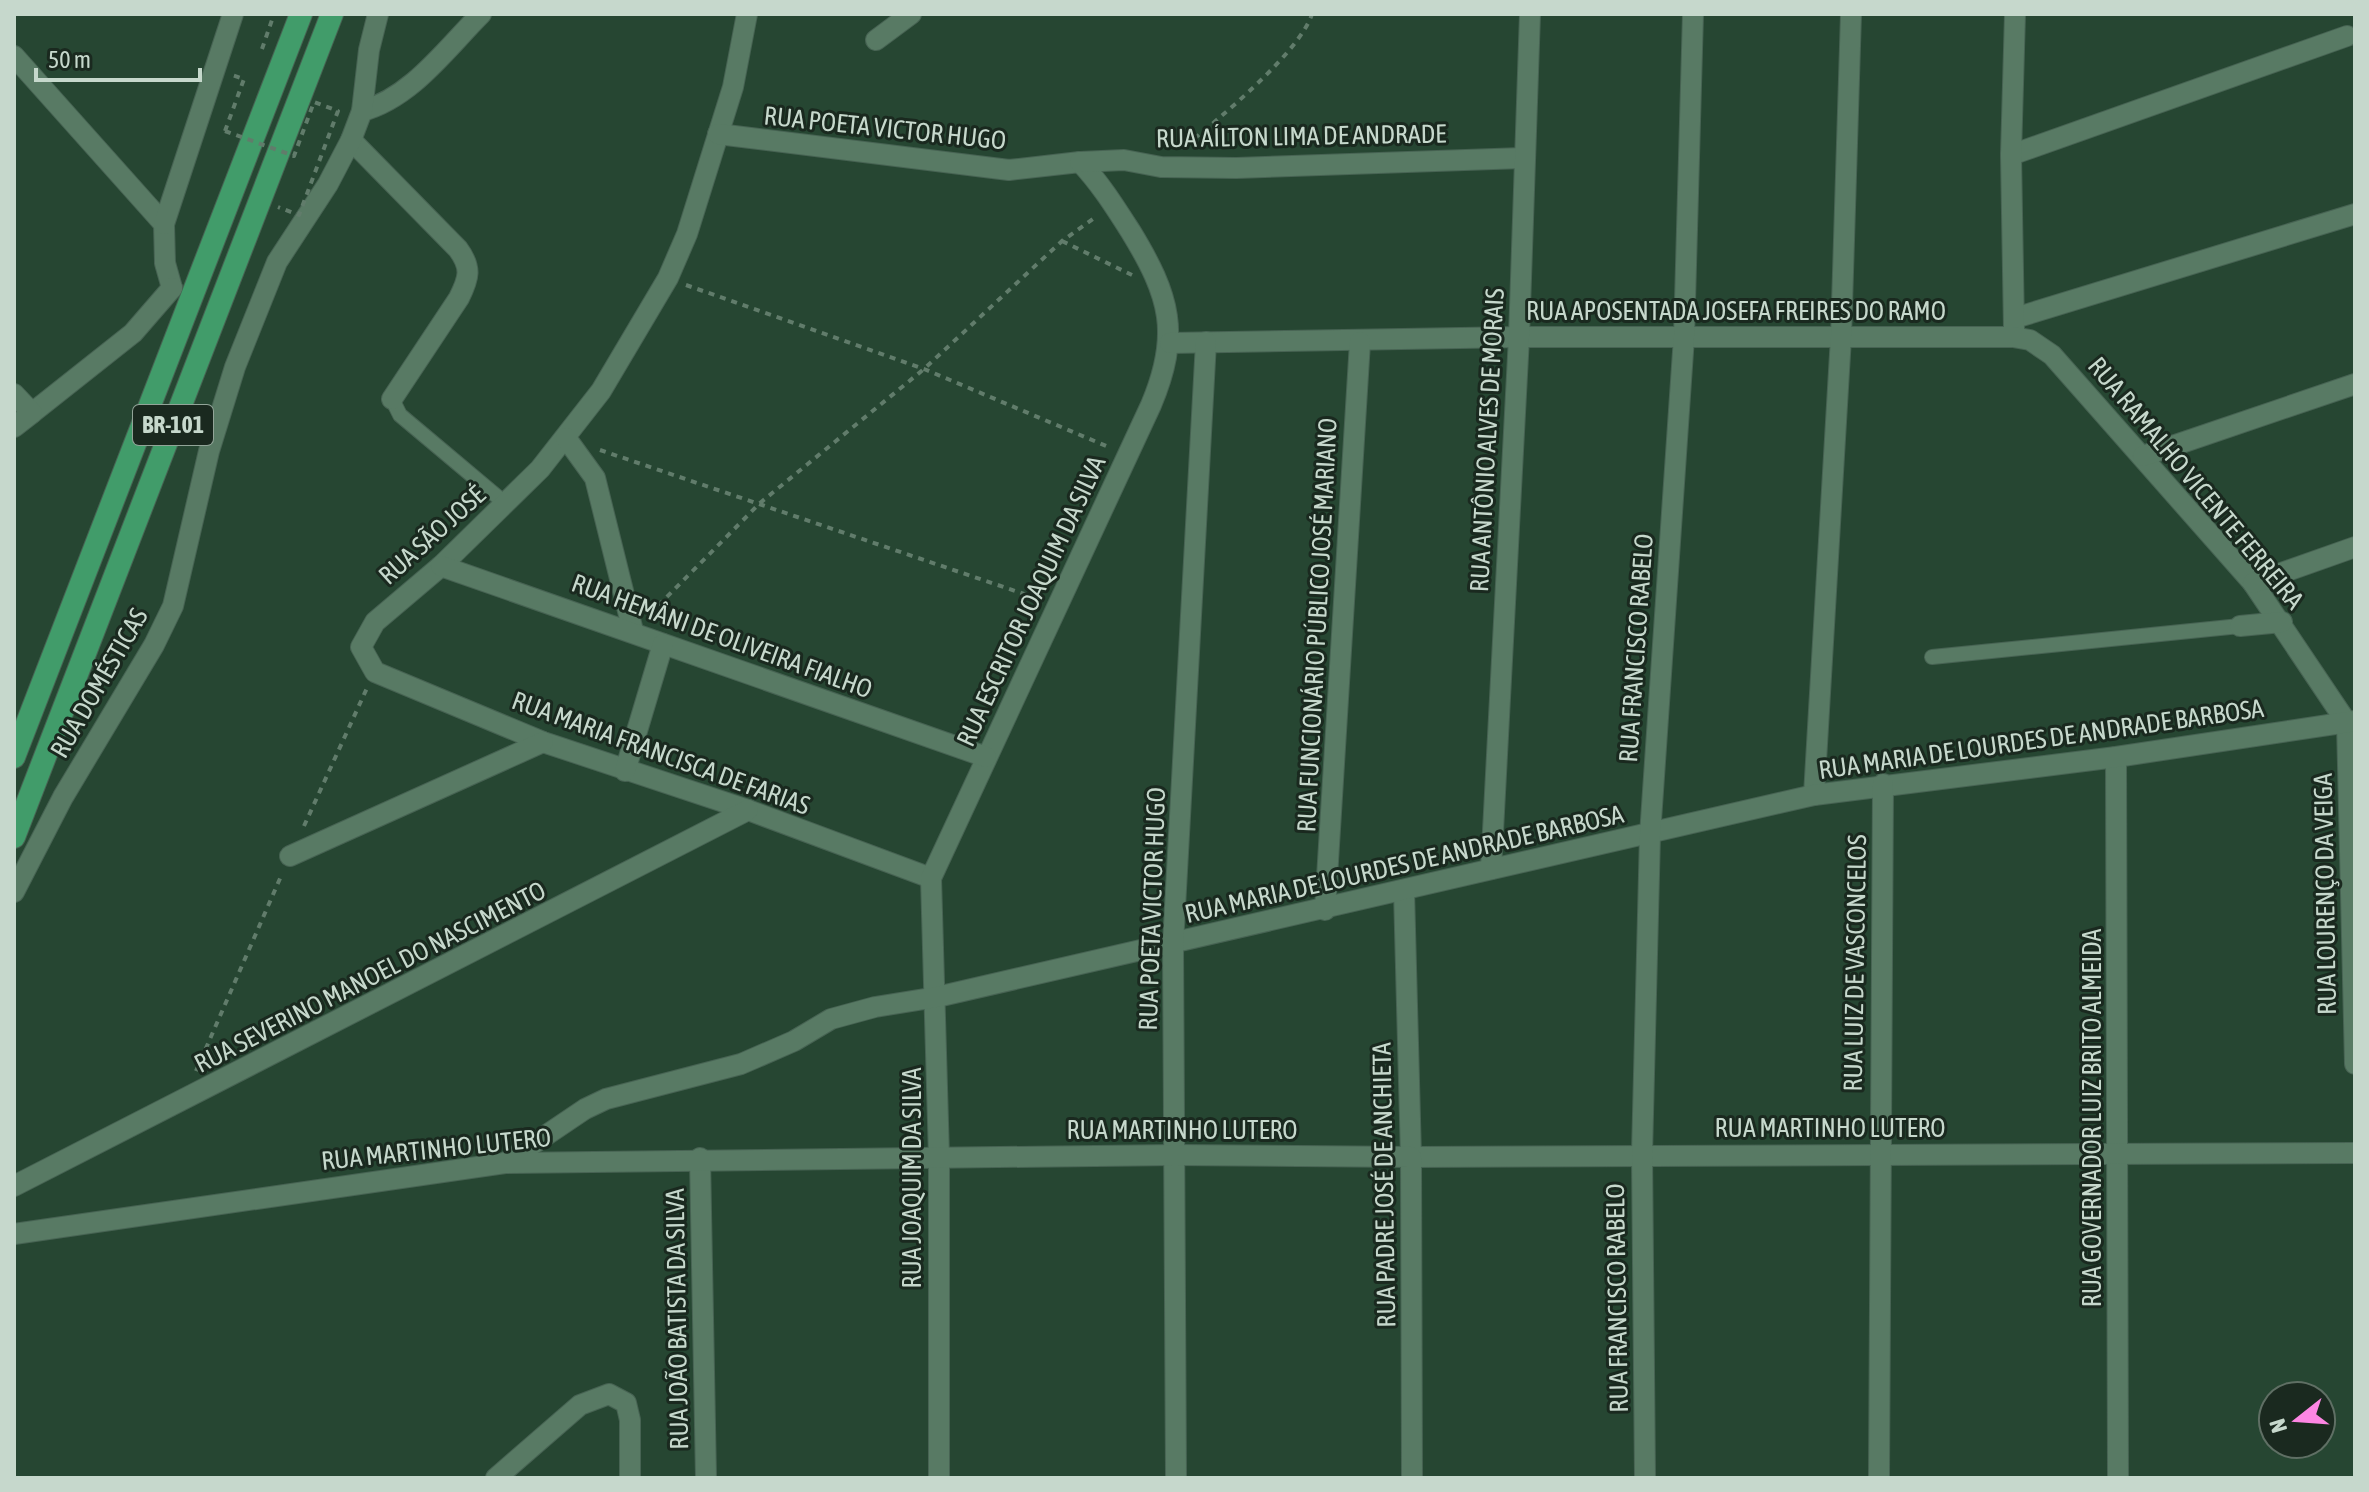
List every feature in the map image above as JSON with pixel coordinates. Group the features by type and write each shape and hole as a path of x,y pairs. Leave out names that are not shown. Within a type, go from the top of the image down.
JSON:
{"highway":[{"name":"BR-101","path":"14,757 182,292 301,14"},
{"name":"BR-101","path":"14,837 332,14"}],"street":[{"path":"14,427 182,292 165,263 164,224 233,14"},
{"name":"RUA DOMÉSTICAS","path":"14,892 63,797 154,645 173,606 209,451 235,367 277,262 328,184 351,140 362,111 369,50 378,14"},
{"path":"362,111 391,100 481,14"},
{"name":"RUA SÃO JOSÉ","path":"375,672 361,647 367,631 506,504 566,438 601,391 668,278 687,234 718,134 740,59 747,14"},
{"path":"876,40 911,14"},
{"name":"RUA ANTÔNIO ALVES DE MORAIS","path":"1491,869 1519,337 1530,14"},
{"name":"RUA FRANCISCO RABELO","path":"1645,1478 1642,1154 1650,835 1684,337 1693,14"},
{"path":"1814,795 1841,337 1851,14"},
{"path":"2014,327 2011,155 2015,14"},
{"path":"2011,155 2352,36"},
{"path":"14,56 164,224"},
{"name":"RUA POETA VICTOR HUGO","path":"718,134 1009,170 1080,162"},
{"path":"351,140 458,249 469,268 468,280 459,298 392,399"},
{"name":"RUA AÍLTON LIMA DE ANDRADE","path":"1080,162 1124,160 1161,167 1236,168 1523,158"},
{"path":"1080,162 1113,204 1163,290 1170,343"},
{"name":"RUA APOSENTADA JOSEFA FREIRES DO RAMO","path":"1170,343 1519,337 1841,337 2014,327 2355,214"},
{"name":"RUA RAMALHO VICENTE FERREIRA","path":"2014,327 2052,355 2253,583 2351,722"},
{"name":"RUA POETA VICTOR HUGO","path":"1176,1478 1173,944 1206,342"},
{"name":"RUA FUNCIONÁRIO PÚBLICO JOSÉ MARIANO","path":"1325,910 1360,342"},
{"name":"RUA ESCRITOR JOAQUIM DA SILVA","path":"931,878 1060,606 1165,373 1170,343"},
{"path":"2143,456 2355,384"},
{"path":"14,394 32,413"},
{"path":"566,438 595,478 633,631"},
{"path":"2253,583 2355,547"},
{"name":"RUA HEMÂNI DE OLIVEIRA FIALHO","path":"441,566 986,757"},
{"path":"2240,626 2282,622"},
{"path":"625,771 663,644"},
{"name":"RUA MARIA FRANCISCA DE FARIAS","path":"375,672 543,742 748,810 931,878"},
{"name":"RUA MARIA DE LOURDES DE ANDRADE BARBOSA","path":"505,1163 585,1109 606,1099 741,1064 794,1041 831,1019 875,1007 937,997 1325,910 1814,795 2116,757 2351,722"},
{"name":"RUA LOURENÇO DA VEIGA","path":"2351,722 2355,1064"},
{"path":"290,856 543,742"},
{"name":"RUA GOVERNADOR LUIZ BRITO ALMEIDA","path":"2116,757 2120,1153 2118,1478"},
{"name":"RUA LUIZ DE VASCONCELOS","path":"1879,1478 1883,784"},
{"name":"RUA SEVERINO MANOEL DO NASCIMENTO","path":"14,1186 183,1103 748,810"},
{"name":"RUA JOAQUIM DA SILVA","path":"931,878 937,997 939,1478"},
{"name":"RUA PADRE JOSÉ DE ANCHIETA","path":"1404,891 1411,1157 1412,1478"},
{"name":"RUA MARTINHO LUTERO","path":"14,1234 505,1163 700,1158 1174,1155 1411,1157 2355,1153"},
{"name":"RUA JOÃO BATISTA DA SILVA","path":"700,1158 706,1478"},
{"path":"501,1475 580,1405 609,1394 619,1396 626,1403 630,1420 630,1478"}],"lane":[{"path":"392,399 394,407 408,422 506,504"},
{"path":"1932,657 2240,626"}],"path":[{"path":"1161,167 1282,60 1299,41 1312,14"},
{"path":"225,131 294,156 314,102 338,111 299,215 278,207"},
{"path":"633,631 760,503 924,369 1062,241 1113,204"},
{"path":"1062,241 1163,290"},
{"path":"668,278 924,369 1128,455"},
{"path":"566,438 1060,606"},
{"path":"183,1103 223,1001 375,672"}]}
